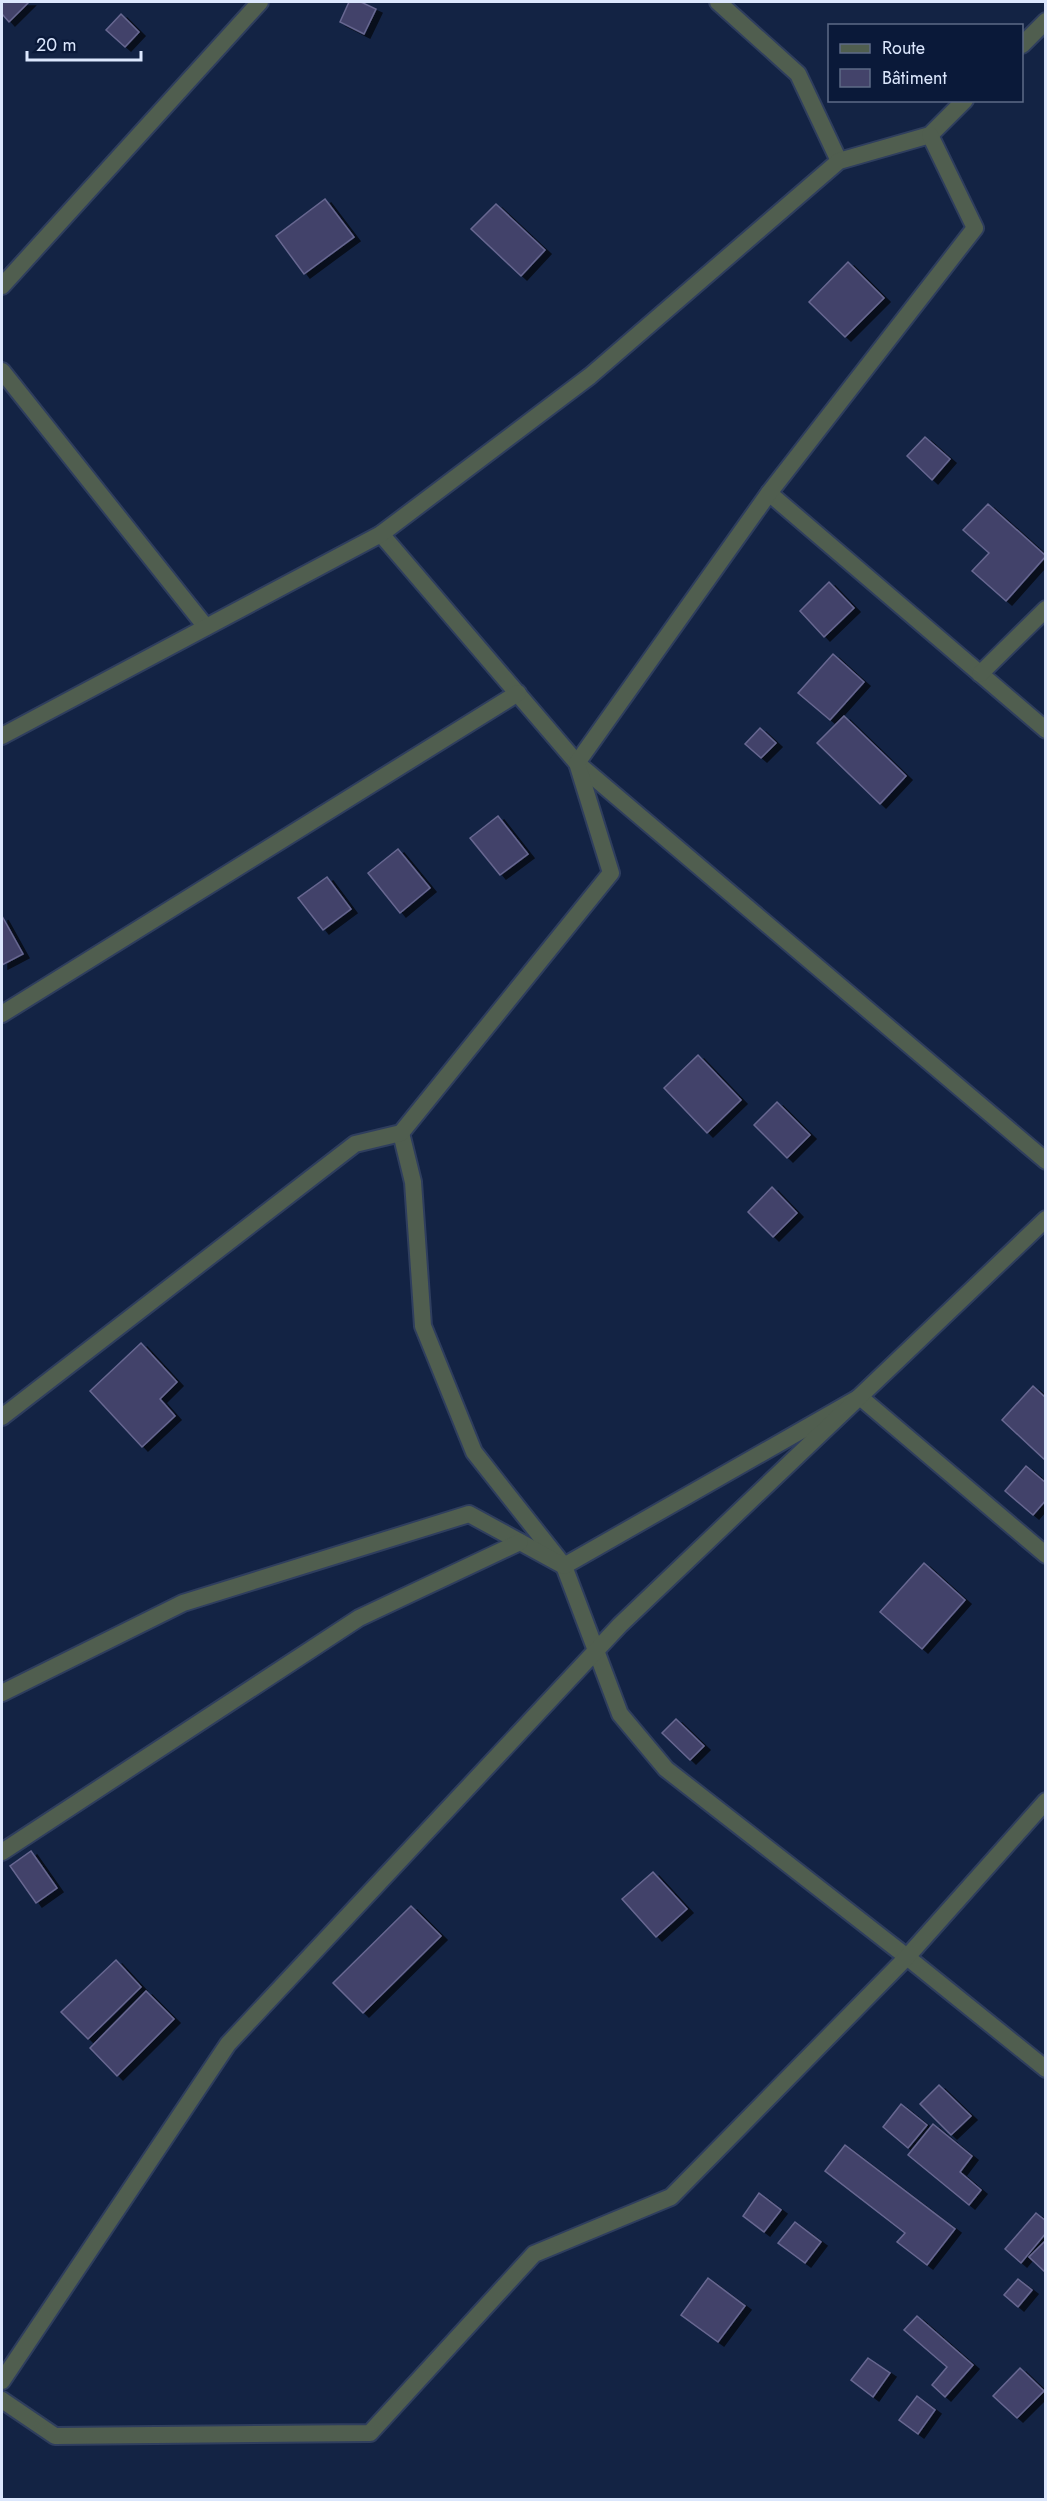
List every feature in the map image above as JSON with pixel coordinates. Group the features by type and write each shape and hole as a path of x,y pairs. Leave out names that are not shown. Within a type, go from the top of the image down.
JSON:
{"street":[{"path":"2,286 260,2"},
{"path":"718,2 798,74 839,161"},
{"path":"1023,44 1046,21"},
{"path":"2,736 381,534 590,376 839,161 930,135 963,102"},
{"path":"577,763 769,493 975,228 930,135"},
{"path":"2,371 206,627"},
{"path":"769,493 1046,730"},
{"path":"381,534 577,763 1046,1161"},
{"path":"980,674 1046,609"},
{"path":"2,1014 518,693"},
{"path":"2,1418 355,1144 400,1133 611,873 577,763"},
{"path":"400,1133 413,1182 423,1326 474,1452 564,1566 620,1714 666,1769 908,1956 1046,2069"},
{"path":"2,2381 228,2044 620,1625 1046,1219"},
{"path":"564,1566 860,1397"},
{"path":"860,1397 1046,1555"},
{"path":"2,1693 183,1603 469,1514 564,1566"},
{"path":"2,1852 359,1618 520,1542"},
{"path":"2,2400 55,2436 370,2433 534,2254 671,2197 908,1956 1046,1801"}],"building":[{"path":"2,2 29,2 9,22 2,14"},
{"path":"349,2 361,2 376,9 364,34 340,22"},
{"path":"121,14 139,32 125,47 106,30"},
{"path":"325,199 354,237 304,274 276,236"},
{"path":"496,204 545,250 521,276 471,229"},
{"path":"848,262 884,298 845,337 809,302"},
{"path":"925,437 950,459 932,480 907,456"},
{"path":"988,504 1046,556 1006,601 972,571 989,553 963,530"},
{"path":"829,582 854,608 824,637 800,611"},
{"path":"833,654 864,682 830,720 798,693"},
{"path":"844,716 906,776 880,804 817,743"},
{"path":"760,728 776,743 761,758 745,744"},
{"path":"498,816 528,854 500,875 470,838"},
{"path":"398,849 430,888 400,913 368,873"},
{"path":"327,877 351,909 323,930 298,898"},
{"path":"2,916 23,954 2,965"},
{"path":"698,1055 741,1100 707,1133 664,1088"},
{"path":"777,1102 810,1135 787,1158 754,1125"},
{"path":"772,1187 797,1213 773,1237 748,1212"},
{"path":"141,1343 177,1382 160,1399 175,1416 142,1447 90,1391"},
{"path":"1033,1386 1046,1398 1046,1461 1002,1420"},
{"path":"1026,1466 1046,1483 1046,1500 1033,1515 1005,1491"},
{"path":"924,1563 965,1600 922,1649 880,1612"},
{"path":"676,1719 704,1746 690,1760 662,1733"},
{"path":"31,1851 57,1888 36,1903 10,1866"},
{"path":"653,1872 687,1909 656,1937 622,1899"},
{"path":"411,1906 441,1936 363,2013 333,1983"},
{"path":"116,1960 141,1987 88,2039 61,2012"},
{"path":"146,1991 174,2019 117,2076 90,2048"},
{"path":"939,2085 971,2116 951,2135 920,2104"},
{"path":"901,2104 927,2125 908,2148 883,2127"},
{"path":"933,2124 972,2156 960,2172 981,2190 969,2205 908,2155"},
{"path":"845,2145 955,2229 927,2265 897,2242 905,2233 825,2171"},
{"path":"759,2193 781,2210 764,2232 743,2216"},
{"path":"1036,2213 1046,2221 1046,2233 1021,2263 1005,2249"},
{"path":"795,2222 821,2242 805,2263 778,2243"},
{"path":"1046,2240 1046,2273 1029,2257"},
{"path":"708,2278 745,2306 718,2342 681,2315"},
{"path":"1018,2279 1032,2290 1018,2307 1004,2295"},
{"path":"917,2316 973,2365 945,2397 932,2385 947,2367 904,2330"},
{"path":"868,2358 890,2373 873,2397 851,2380"},
{"path":"1020,2368 1044,2391 1017,2418 993,2396"},
{"path":"917,2396 935,2410 918,2434 899,2420"}]}
